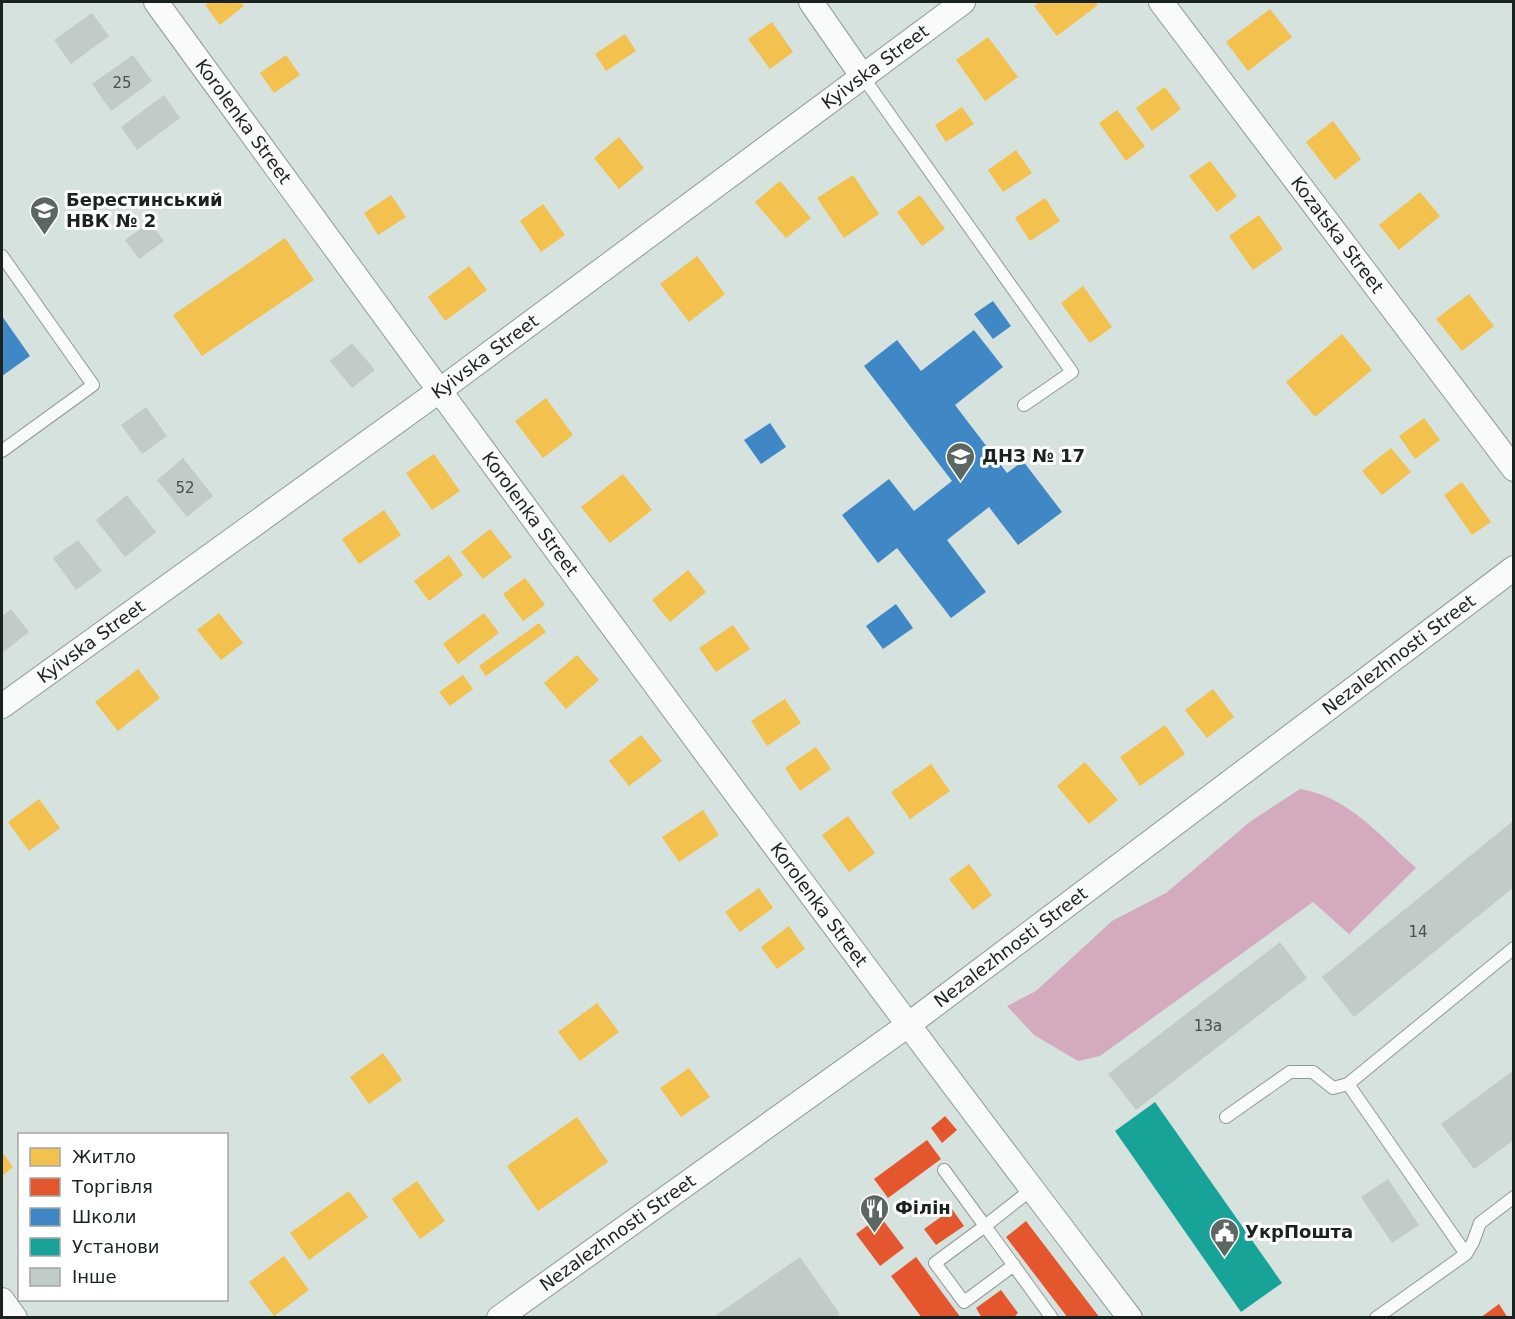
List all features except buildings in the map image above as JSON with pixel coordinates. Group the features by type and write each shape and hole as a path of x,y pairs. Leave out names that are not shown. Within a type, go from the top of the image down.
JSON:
{"street":[{"name":"Korolenka Street","path":"156,2 439,391 909,1025 1130,1317"},
{"path":"811,2 863,77"},
{"name":"Kyivska Street","path":"2,706 439,391 963,2"},
{"name":"Kozatska Street","path":"1161,2 1514,469"},
{"name":"Nezalezhnosti Street","path":"499,1317 909,1025 1514,568"},
{"path":"2,1300 15,1317"}],"lane":[{"path":"863,77 1072,372 1024,405"},
{"path":"2,256 93,386 2,451"},
{"path":"1226,1117 1290,1072 1313,1072 1333,1088 1348,1084 1514,948"},
{"path":"1348,1084 1466,1254"},
{"path":"944,1170 1052,1317"},
{"path":"1014,1265 964,1302 935,1263 1032,1189"},
{"path":"1376,1317 1466,1254 1480,1223 1514,1197"}],"shaded area":[{"path":"1300,789 1317,793 1349,809 1377,831 1416,868 1349,934 1313,902 1100,1056 1078,1061 1034,1035 1007,1006 1036,991 1112,921 1166,893 1251,821"}],"place":[{"name":"Берестинський НВК № 2","path":"45,236"},
{"name":"ДНЗ № 17","path":"961,482"},
{"name":"Філін","path":"874,1234"},
{"name":"УкрПошта","path":"1224,1258"}]}
